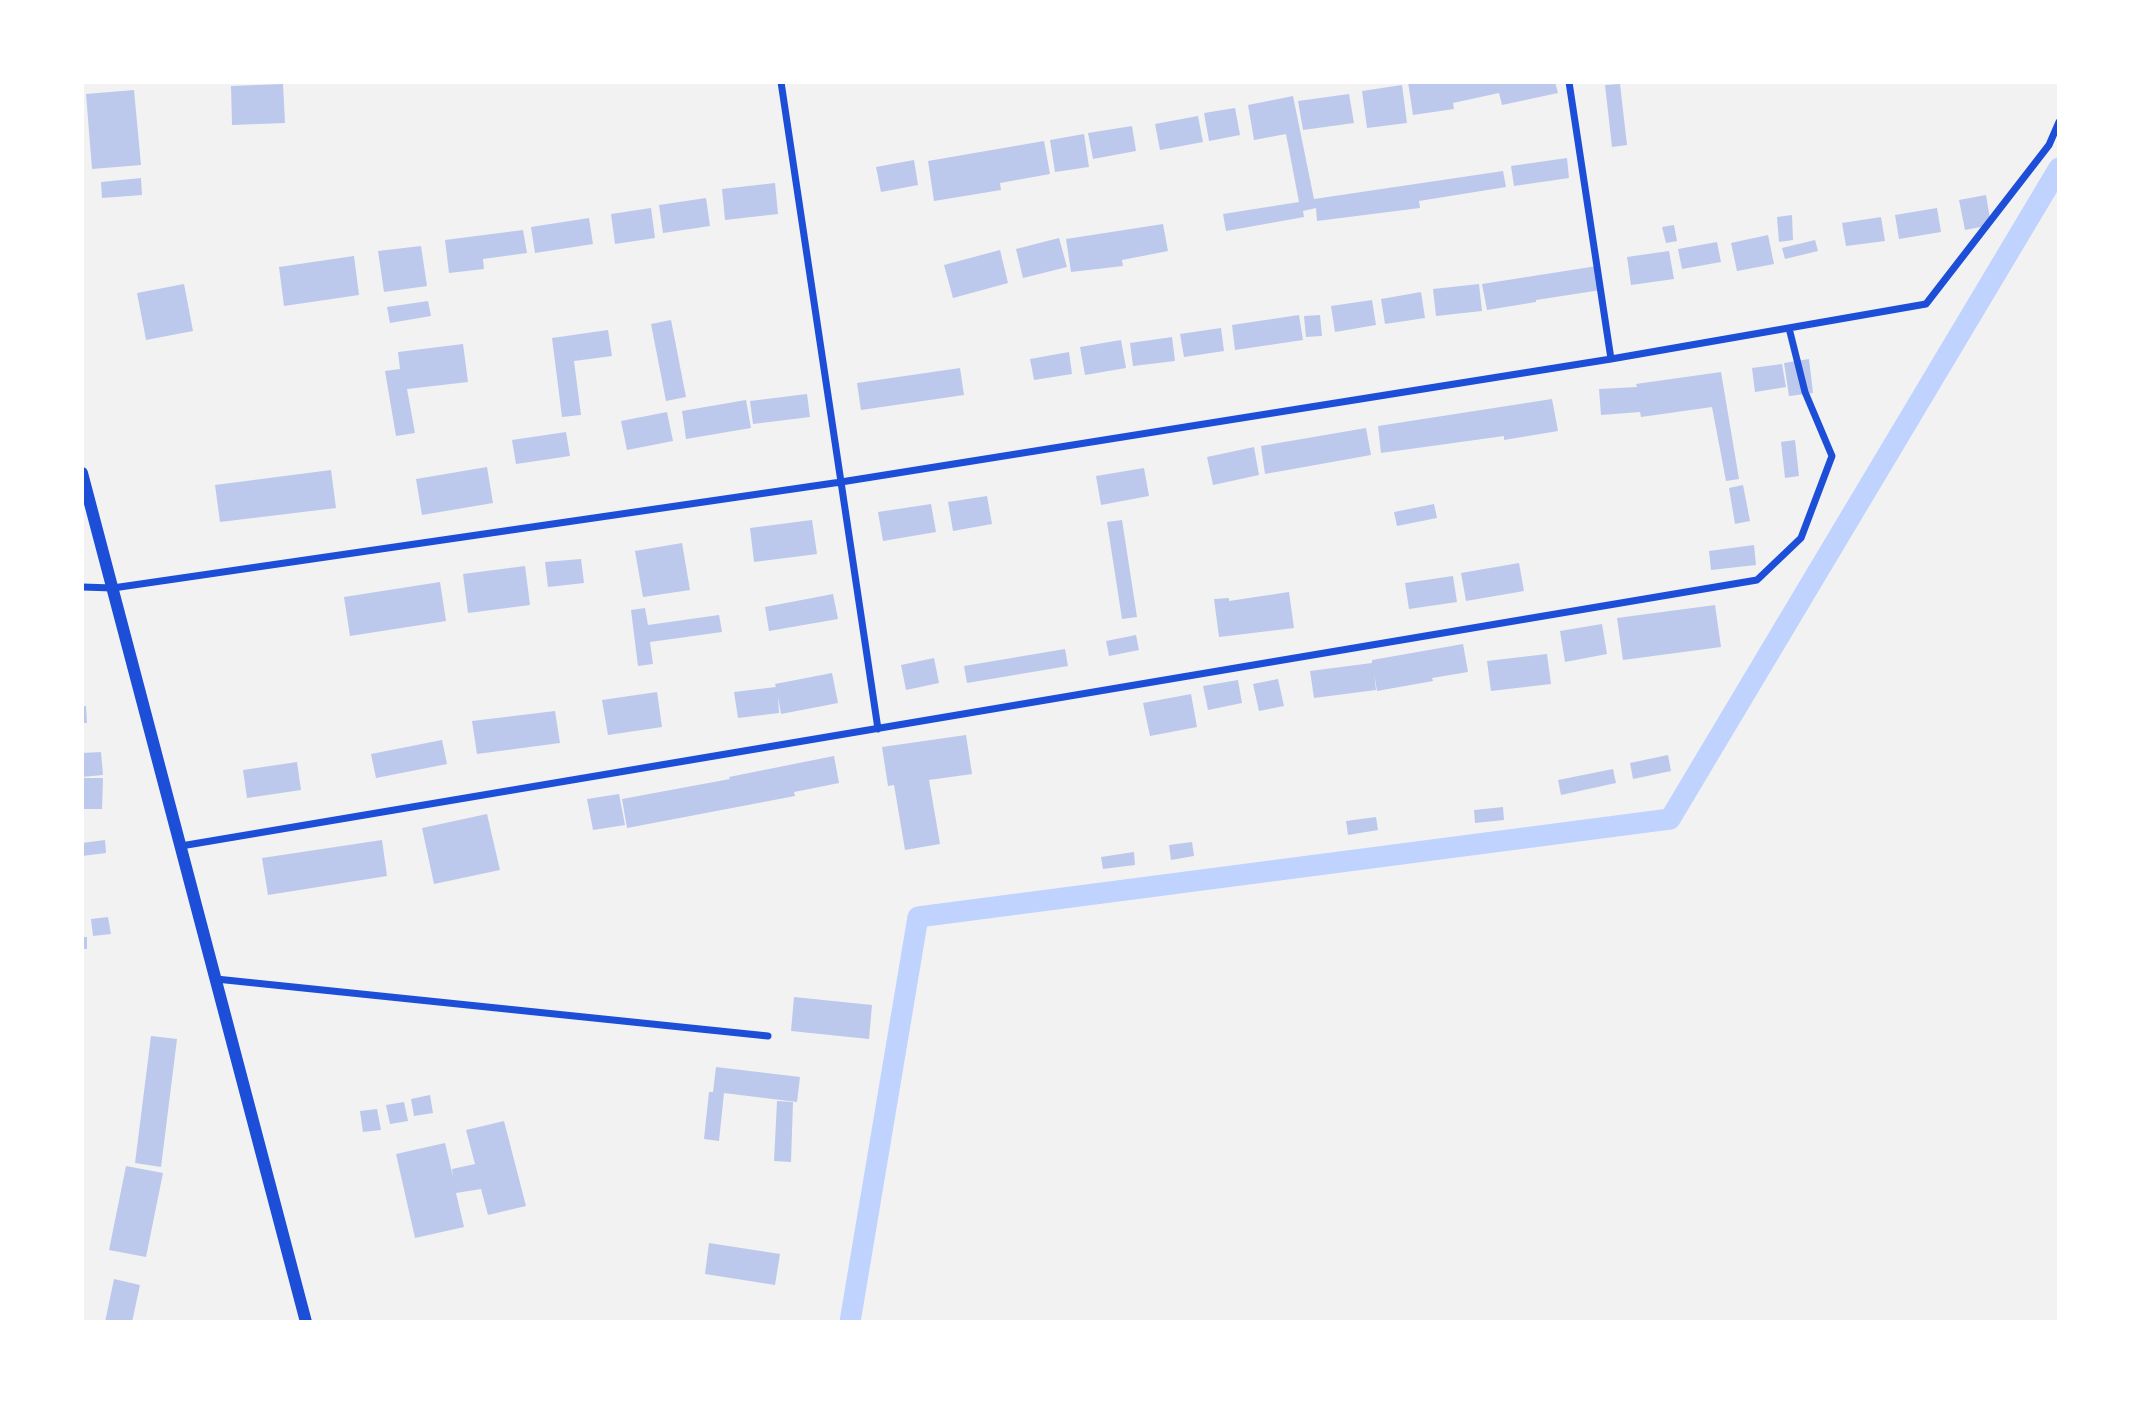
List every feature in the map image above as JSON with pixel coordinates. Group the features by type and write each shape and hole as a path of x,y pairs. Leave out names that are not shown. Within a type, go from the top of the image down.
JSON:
{"street":[{"path":"781,82 878,729"},
{"path":"1569,82 1611,359"},
{"path":"82,587 113,588 841,482 1611,359 1926,304 2049,145 2059,122"},
{"path":"181,846 1757,580 1801,538 1832,456 1805,392 1789,328"},
{"path":"82,473 306,1322"},
{"path":"216,979 768,1036"}],"building":[{"path":"1408,82 1555,82 1558,93 1502,105 1499,93 1453,103 1454,109 1413,115"},
{"path":"283,84 285,123 232,125 231,86"},
{"path":"1620,84 1627,145 1612,147 1605,85"},
{"path":"1402,85 1407,123 1367,128 1362,91"},
{"path":"134,90 141,165 92,169 86,94"},
{"path":"1349,94 1354,123 1303,130 1298,101"},
{"path":"1293,96 1314,199 1503,171 1506,187 1419,201 1420,208 1317,221 1316,208 1303,211 1304,217 1226,231 1223,214 1299,202 1286,134 1254,140 1248,105"},
{"path":"1235,108 1240,135 1209,141 1204,113"},
{"path":"1198,116 1203,142 1160,150 1155,124"},
{"path":"1132,126 1136,151 1093,159 1088,133"},
{"path":"1084,134 1089,167 1055,172 1050,140"},
{"path":"1044,141 1050,174 1000,183 1001,190 934,201 928,161"},
{"path":"1567,158 1569,178 1514,186 1511,166"},
{"path":"914,160 918,185 881,192 876,167"},
{"path":"141,178 142,195 102,198 101,182"},
{"path":"775,183 778,214 725,220 722,189"},
{"path":"1986,195 1991,225 1965,230 1959,200"},
{"path":"706,198 710,226 663,233 659,205"},
{"path":"651,208 655,238 615,244 611,214"},
{"path":"1937,208 1941,232 1899,239 1895,215"},
{"path":"1792,215 1793,240 1779,242 1777,217"},
{"path":"1881,217 1885,241 1846,246 1842,223"},
{"path":"589,218 593,244 535,253 531,227"},
{"path":"1163,224 1168,251 1122,260 1123,266 1071,272 1066,239"},
{"path":"1674,225 1677,241 1666,243 1662,227"},
{"path":"523,230 527,253 483,259 484,269 449,273 445,240"},
{"path":"1768,235 1774,264 1737,271 1731,243"},
{"path":"1059,238 1067,267 1023,278 1016,249"},
{"path":"1815,240 1818,251 1785,259 1782,248"},
{"path":"1717,242 1721,262 1682,269 1678,249"},
{"path":"421,246 427,286 384,292 378,251"},
{"path":"1000,250 1008,283 953,298 944,265"},
{"path":"1669,251 1674,279 1631,285 1627,257"},
{"path":"354,256 359,295 284,306 279,267"},
{"path":"1597,266 1601,290 1487,310 1482,284"},
{"path":"184,284 193,331 146,340 137,293"},
{"path":"1479,284 1482,311 1436,316 1433,289"},
{"path":"1421,292 1425,318 1385,324 1381,299"},
{"path":"1372,300 1376,325 1335,332 1331,306"},
{"path":"428,301 431,316 390,323 387,307"},
{"path":"1299,315 1303,340 1235,350 1232,325"},
{"path":"1320,315 1322,336 1306,337 1304,316"},
{"path":"671,320 686,397 666,401 651,324"},
{"path":"1221,328 1224,351 1184,357 1180,334"},
{"path":"608,330 612,356 574,361 581,415 562,417 552,338"},
{"path":"1172,337 1175,361 1133,366 1130,343"},
{"path":"1121,340 1126,368 1085,375 1080,347"},
{"path":"463,344 468,382 407,389 415,433 396,436 385,371 400,369 398,352"},
{"path":"1069,352 1072,374 1034,380 1030,359"},
{"path":"1809,359 1813,393 1789,396 1784,363"},
{"path":"1782,364 1786,387 1755,392 1752,368"},
{"path":"960,368 964,395 861,410 857,383"},
{"path":"1721,372 1739,479 1726,481 1712,407 1641,417 1640,412 1601,415 1599,389 1637,387 1636,384"},
{"path":"807,394 810,417 753,424 750,401"},
{"path":"1552,399 1558,431 1504,440 1504,436 1381,453 1378,426"},
{"path":"746,400 751,428 686,439 682,411"},
{"path":"667,412 673,441 627,450 621,421"},
{"path":"1366,428 1371,455 1265,474 1261,446"},
{"path":"566,432 570,456 516,464 512,440"},
{"path":"1795,440 1799,476 1785,478 1781,442"},
{"path":"1254,447 1259,475 1213,485 1207,457"},
{"path":"487,467 493,503 422,515 416,479"},
{"path":"1144,468 1149,496 1101,505 1096,476"},
{"path":"331,470 336,508 220,522 215,485"},
{"path":"1743,485 1750,521 1735,524 1729,488"},
{"path":"987,496 992,524 953,531 948,502"},
{"path":"931,504 936,532 883,541 878,512"},
{"path":"1434,504 1437,518 1397,526 1394,512"},
{"path":"812,520 817,554 754,562 750,528"},
{"path":"1122,520 1137,617 1122,619 1107,522"},
{"path":"682,543 690,590 643,597 635,551"},
{"path":"1754,545 1756,565 1711,570 1709,551"},
{"path":"581,559 584,583 548,587 545,562"},
{"path":"1519,563 1524,591 1466,601 1461,573"},
{"path":"525,566 530,605 468,613 463,574"},
{"path":"1453,576 1457,602 1409,609 1405,583"},
{"path":"440,582 446,621 350,636 344,597"},
{"path":"1289,592 1294,628 1219,637 1214,599 1229,598 1229,601"},
{"path":"833,594 838,619 769,631 765,607"},
{"path":"1715,605 1721,647 1623,660 1617,618"},
{"path":"645,608 648,625 719,615 722,632 650,642 653,664 638,666 631,610"},
{"path":"1602,624 1607,654 1565,662 1560,631"},
{"path":"1136,635 1139,650 1109,656 1106,641"},
{"path":"1463,644 1468,672 1377,691 1374,674 1376,690 1314,698 1310,671 1372,663 1372,660"},
{"path":"1065,649 1068,666 967,683 964,666"},
{"path":"1547,654 1551,684 1491,691 1487,661"},
{"path":"934,658 939,683 906,690 901,665"},
{"path":"832,673 838,703 781,714 778,697 779,713 738,718 734,692 776,687 775,684"},
{"path":"1278,679 1284,706 1259,711 1253,684"},
{"path":"1238,680 1242,703 1208,710 1203,686"},
{"path":"657,692 662,727 608,735 602,700"},
{"path":"1191,694 1197,727 1150,736 1143,703"},
{"path":"82,706 86,706 87,723 82,723"},
{"path":"555,711 560,743 477,754 472,721"},
{"path":"966,735 972,774 929,780 940,844 905,850 894,785 888,786 882,747"},
{"path":"442,740 447,764 376,778 371,754"},
{"path":"101,752 103,775 82,777 82,753"},
{"path":"1668,755 1671,771 1633,779 1630,763"},
{"path":"834,756 839,783 794,792 795,796 627,828 622,799"},
{"path":"297,762 301,790 247,798 243,770"},
{"path":"1613,769 1616,783 1561,795 1558,780"},
{"path":"82,778 103,778 102,809 82,809"},
{"path":"619,794 625,825 593,830 587,799"},
{"path":"1503,807 1504,820 1475,823 1474,810"},
{"path":"487,814 500,870 434,884 422,828"},
{"path":"1376,817 1378,830 1348,835 1346,821"},
{"path":"105,840 106,853 82,856 82,843"},
{"path":"382,840 387,876 268,895 262,858"},
{"path":"1192,842 1194,856 1171,860 1169,845"},
{"path":"1134,852 1135,865 1103,869 1101,857"},
{"path":"108,917 111,934 93,936 91,919"},
{"path":"82,937 87,937 87,949 82,949"},
{"path":"794,997 872,1005 869,1039 791,1031"},
{"path":"151,1036 177,1039 161,1167 135,1163"},
{"path":"716,1067 800,1077 797,1102 724,1093 719,1141 704,1139 709,1092 713,1092"},
{"path":"430,1095 433,1113 414,1116 411,1099"},
{"path":"777,1101 793,1102 791,1162 774,1161"},
{"path":"404,1102 408,1121 390,1124 386,1105"},
{"path":"377,1109 381,1130 363,1132 360,1111"},
{"path":"504,1121 526,1206 488,1215 481,1189 456,1193 464,1227 415,1238 396,1154 445,1143 453,1177 452,1169 475,1164 466,1130"},
{"path":"126,1166 163,1173 146,1257 109,1250"},
{"path":"709,1243 780,1254 775,1285 705,1274"},
{"path":"114,1279 140,1285 132,1322 105,1322"}],"waterway":[{"path":"850,1322 918,917 1670,819 2059,168"}]}
